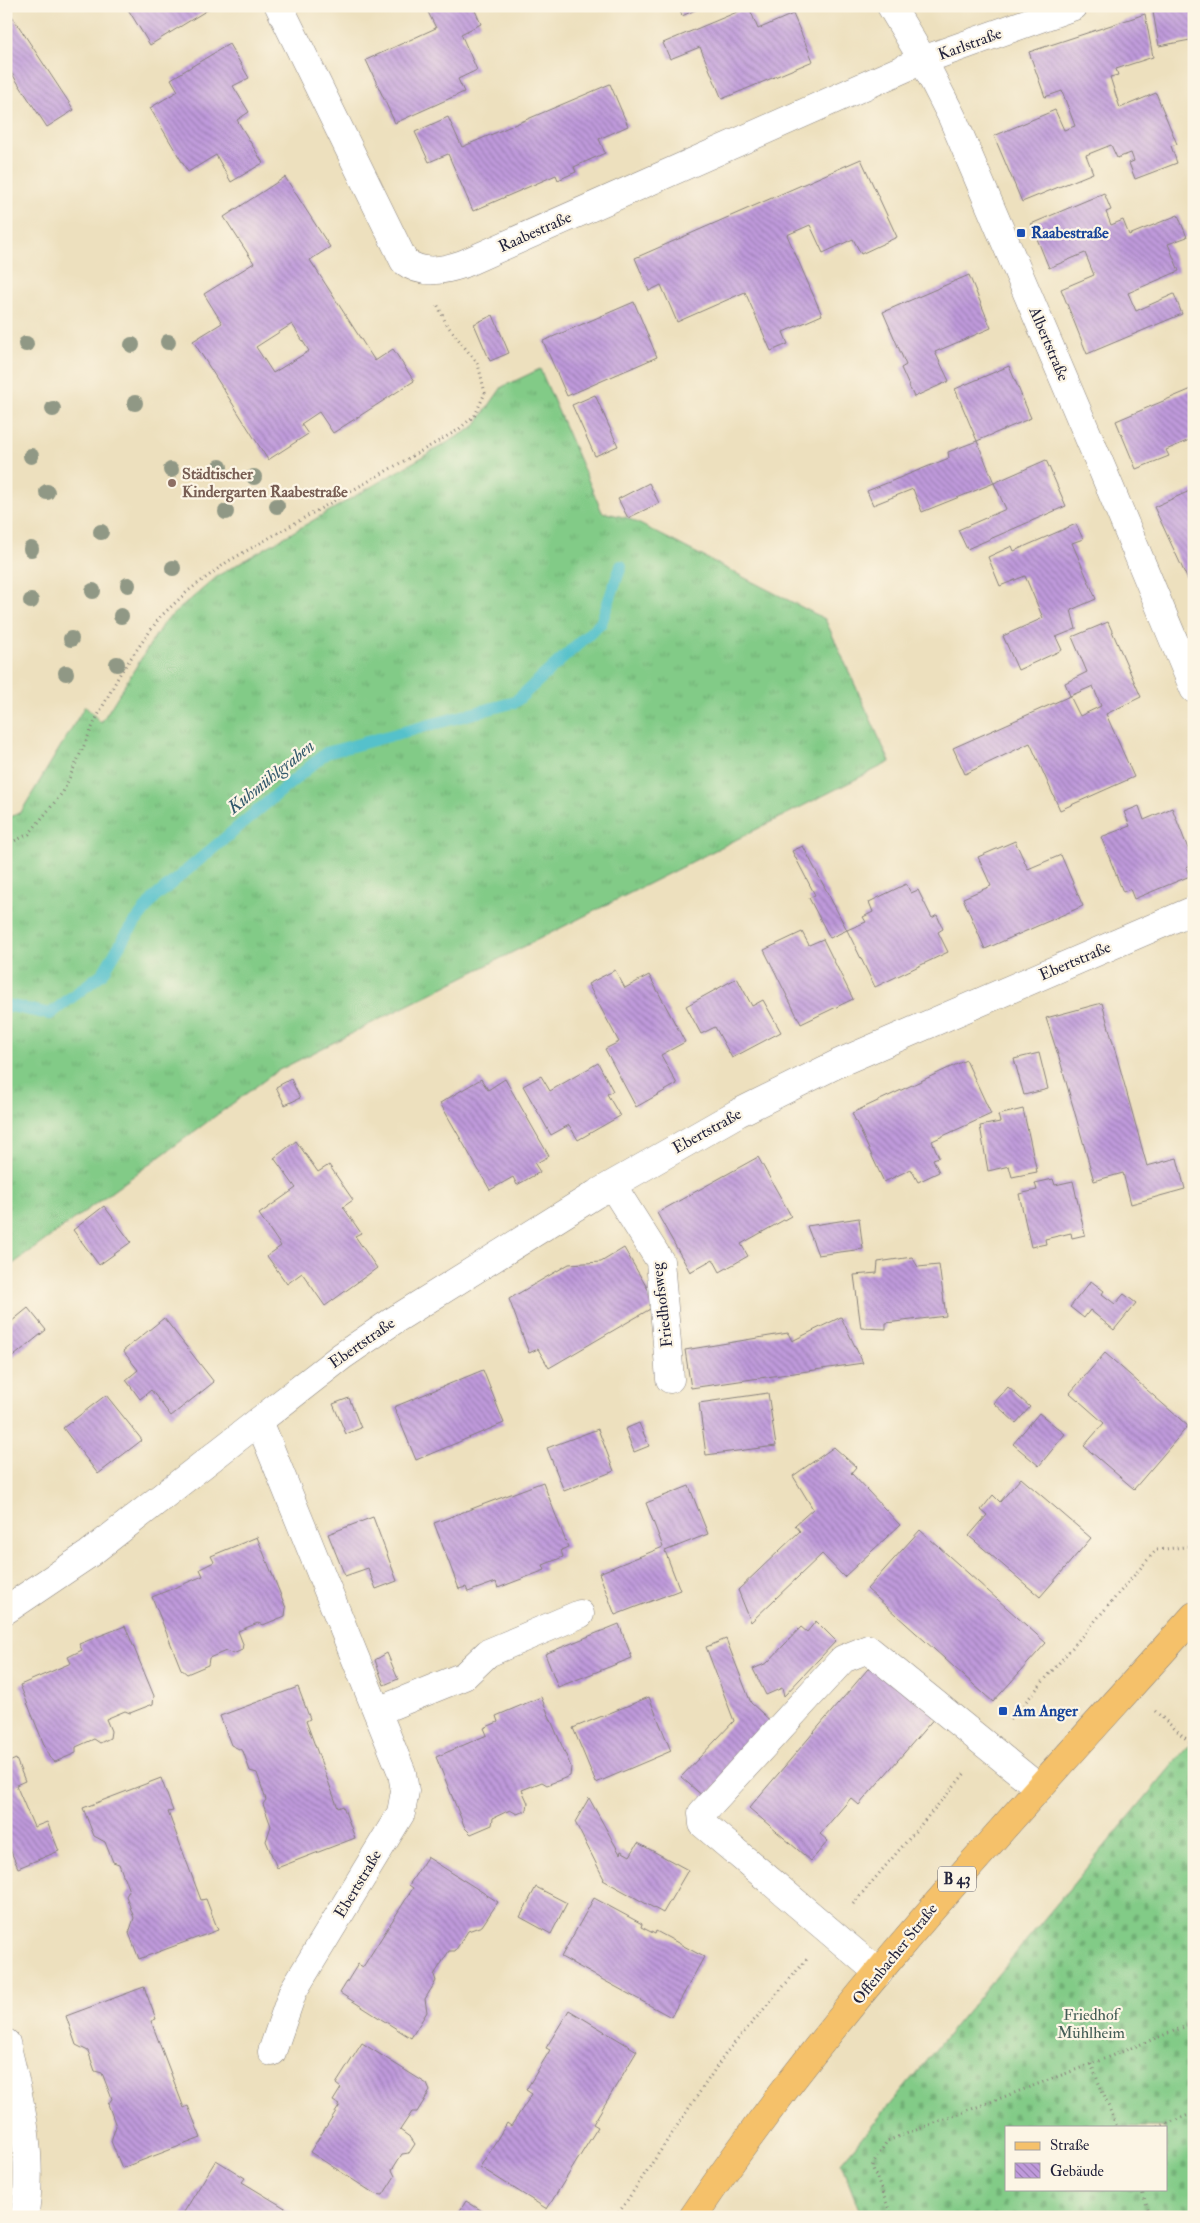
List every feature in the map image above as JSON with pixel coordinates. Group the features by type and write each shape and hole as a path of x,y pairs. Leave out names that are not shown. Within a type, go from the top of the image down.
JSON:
{"main road":[{"name":"Offenbacher Straße","path":"693,2217 785,2090 944,1893 1194,1616"}],"street":[{"path":"279,6 404,261 422,270"},
{"name":"Albertstraße","path":"891,6 923,60 952,117 1194,689"},
{"name":"Karlstraße","path":"923,60 1074,6"},
{"name":"Raabestraße","path":"422,270 438,271 463,264 923,60"},
{"name":"Ebertstraße","path":"6,1610 89,1554 342,1356 393,1321 612,1185 738,1113 841,1062 1194,910"},
{"name":"Friedhofsweg","path":"612,1185 660,1261 670,1379"},
{"name":"Ebertstraße","path":"259,1421 378,1711 402,1773 405,1791 401,1813 293,1991 272,2052"},
{"path":"378,1711 464,1676 488,1652 580,1614"},
{"path":"879,1973 703,1824 702,1813 843,1659 868,1649 1039,1788"},
{"path":"6,2043 26,2135 28,2196 24,2217"}],"path":[{"path":"6,845 28,834 63,792 96,719 121,672 160,617 188,591 227,562 458,430 475,415 485,393 478,364 447,325 422,270"},
{"path":"616,2217 726,2054 1156,1550 1194,1546"},
{"path":"1129,1688 1194,1746"},
{"path":"892,2217 872,2166 887,2141 1194,2023"},
{"path":"1091,2064 1117,2126"},
{"path":"1161,2126 1194,2113"},
{"path":"1141,2190 1151,2217"}],"green space":[{"path":"540,369 602,512 628,518 825,619 890,762 277,1071 6,1269 6,819 21,812 85,706 101,723 164,622 219,575 474,427 502,387"},
{"name":"Friedhof Mühlheim","path":"1194,1739 1194,2217 862,2217 841,2163"}],"building":[{"path":"126,6 214,6 150,45"},
{"path":"439,6 473,6 481,24 461,34 477,70 458,79 464,92 395,123 366,60 436,28 428,12"},
{"path":"679,6 704,6 682,16"},
{"path":"1170,6 1194,6 1194,47 1191,47 1190,40 1159,46 1153,12"},
{"path":"749,7 758,29 793,14 813,61 722,99 700,47 670,59 663,43"},
{"path":"1145,14 1153,57 1116,69 1118,75 1110,77 1120,108 1156,93 1177,144 1171,146 1177,163 1135,179 1129,163 1134,161 1131,153 1117,158 1111,145 1086,155 1093,173 1022,202 994,136 1055,110 1064,130 1075,126 1062,91 1045,97 1029,52"},
{"path":"12,16 74,110 47,127 6,65 6,20"},
{"path":"229,44 249,78 233,86 249,112 237,120 263,163 231,182 216,155 188,172 150,108 178,91 171,79"},
{"path":"610,84 628,126 599,139 605,153 574,167 576,172 558,180 556,175 473,211 448,154 429,162 415,132 448,117 462,147"},
{"path":"861,159 897,237 861,254 853,239 823,253 810,225 787,235 822,315 783,332 788,344 771,351 745,292 677,322 661,285 649,291 635,258"},
{"path":"285,177 330,247 310,260 375,361 393,349 414,381 333,433 319,412 301,424 308,434 268,460 193,341 222,323 204,294 254,263 224,217","holes":["292,324 309,351 273,373 256,347"]},
{"path":"1104,193 1111,210 1106,212 1111,225 1123,220 1129,235 1178,215 1187,237 1168,244 1179,271 1128,293 1136,311 1174,294 1182,314 1087,354 1061,289 1094,275 1085,253 1049,268 1031,224"},
{"path":"969,275 991,328 935,352 949,381 914,397 901,368 906,365 883,312"},
{"path":"634,302 657,357 567,396 543,341"},
{"path":"493,315 509,353 490,361 474,324"},
{"path":"1009,366 1031,418 977,441 955,389"},
{"path":"1194,388 1194,438 1166,450 1169,456 1136,469 1116,421"},
{"path":"595,395 618,446 595,456 572,405"},
{"path":"977,441 994,483 922,512 913,489 873,505 867,491 949,458 948,452"},
{"path":"1046,460 1066,506 967,549 958,530 1006,509 994,483"},
{"path":"649,483 659,503 628,518 618,499"},
{"path":"1194,489 1194,593 1154,507"},
{"path":"1076,524 1083,539 1072,543 1096,599 1071,610 1076,629 1056,637 1062,650 1018,670 1003,636 1043,618 1025,576 1000,586 988,557 1012,546 1014,551"},
{"path":"1108,622 1141,697 1106,714 1134,777 1060,810 1030,743 965,774 953,748 1070,696 1065,683 1087,672 1072,637","holes":["1093,686 1101,706 1080,716 1070,696"]},
{"path":"1139,806 1144,820 1172,808 1194,864 1186,867 1190,876 1134,899 1130,889 1123,892 1101,837 1130,826 1124,812"},
{"path":"1015,841 1028,869 1061,855 1083,906 985,949 963,898 991,886 978,857"},
{"path":"803,846 847,930 830,938 809,898 815,895 792,851"},
{"path":"906,884 911,893 918,890 932,918 937,915 943,929 938,932 948,952 875,987 847,930 866,922 863,917 873,912 869,902"},
{"path":"802,932 809,945 823,939 853,999 801,1024 764,950"},
{"path":"615,970 625,988 649,975 685,1042 661,1055 677,1084 636,1107 605,1049 619,1042 588,984"},
{"path":"737,978 752,1006 763,1000 781,1032 732,1058 715,1027 701,1034 686,1006"},
{"path":"1102,1003 1147,1166 1177,1158 1185,1189 1131,1204 1123,1173 1094,1181 1046,1018"},
{"path":"1039,1053 1048,1089 1024,1095 1014,1059"},
{"path":"966,1060 991,1114 932,1141 939,1157 933,1159 939,1172 918,1182 911,1169 884,1182 852,1113"},
{"path":"598,1063 613,1091 607,1094 620,1116 578,1140 569,1125 551,1135 523,1086 541,1076 550,1091"},
{"path":"291,1079 300,1098 285,1105 276,1087"},
{"path":"481,1079 488,1090 505,1079 549,1156 535,1164 540,1172 517,1185 513,1177 490,1190 440,1103"},
{"path":"1023,1109 1037,1172 1012,1177 1009,1166 988,1171 980,1126 1000,1122 998,1115"},
{"path":"296,1141 318,1172 329,1165 353,1200 343,1207 361,1233 355,1236 377,1268 325,1306 302,1273 287,1284 267,1256 281,1246 259,1214 296,1188 274,1158"},
{"path":"758,1157 791,1216 741,1244 748,1256 720,1272 713,1259 690,1272 657,1213"},
{"path":"1053,1179 1055,1185 1073,1181 1085,1235 1072,1238 1071,1233 1045,1239 1046,1244 1031,1247 1019,1194 1037,1190 1035,1183"},
{"path":"104,1206 131,1242 99,1265 73,1230"},
{"path":"859,1218 863,1249 818,1255 807,1226"},
{"path":"624,1248 657,1305 549,1368 538,1349 529,1353 509,1299 569,1264 601,1262"},
{"path":"912,1257 918,1267 939,1265 946,1316 886,1323 886,1329 861,1328 854,1275 877,1273 878,1262"},
{"path":"1091,1281 1104,1291 1102,1294 1115,1304 1124,1294 1136,1303 1114,1330 1090,1310 1084,1318 1070,1307"},
{"path":"28,1308 46,1330 9,1360 6,1357 6,1326"},
{"path":"841,1317 863,1363 691,1388 685,1350 788,1333 792,1341"},
{"path":"164,1318 214,1382 171,1416 151,1390 140,1399 126,1380 138,1370 123,1351"},
{"path":"1105,1353 1188,1426 1134,1489 1084,1446 1104,1423 1070,1393"},
{"path":"483,1370 504,1423 416,1460 394,1407"},
{"path":"1008,1387 1030,1407 1016,1423 994,1403"},
{"path":"768,1393 776,1446 706,1455 699,1403"},
{"path":"106,1395 142,1440 98,1474 63,1428"},
{"path":"349,1398 361,1428 346,1434 333,1404"},
{"path":"1039,1413 1065,1434 1039,1466 1013,1444"},
{"path":"639,1423 649,1446 634,1452 625,1429"},
{"path":"598,1429 614,1471 564,1491 547,1448"},
{"path":"834,1447 856,1467 851,1473 900,1525 844,1577 822,1554 751,1622 738,1590 800,1531 795,1525 813,1509 793,1476"},
{"path":"1021,1478 1091,1538 1040,1597 969,1536 987,1515 981,1510 993,1495 1000,1502"},
{"path":"543,1482 568,1547 561,1550 563,1557 543,1565 545,1570 498,1588 496,1582 468,1592 466,1587 459,1589 434,1523"},
{"path":"689,1486 708,1534 665,1551 680,1590 615,1615 599,1573 663,1547 646,1503"},
{"path":"373,1517 397,1581 376,1589 368,1568 345,1576 328,1534"},
{"path":"920,1530 1046,1643 993,1702 867,1589"},
{"path":"257,1537 286,1608 285,1616 263,1625 258,1623 238,1631 243,1644 242,1650 233,1654 226,1651 209,1658 208,1665 187,1674 181,1669 152,1597 203,1576 200,1569 214,1562 211,1556"},
{"path":"816,1621 836,1641 784,1696 782,1688 766,1695 753,1669 767,1663 801,1627 807,1632"},
{"path":"619,1624 632,1658 558,1687 545,1654"},
{"path":"125,1626 154,1696 153,1704 130,1713 125,1711 106,1719 111,1731 110,1738 100,1743 94,1739 76,1747 76,1753 55,1762 49,1757 20,1685 71,1663 68,1657 82,1650 79,1644"},
{"path":"726,1639 751,1703 774,1724 705,1798 681,1777 734,1721 706,1647"},
{"path":"387,1653 398,1679 384,1685 375,1660"},
{"path":"873,1663 936,1716 859,1805 851,1798 820,1834 828,1841 811,1861 749,1808"},
{"path":"298,1687 310,1719 306,1721 338,1808 343,1806 355,1838 277,1868 266,1841 271,1826 263,1804 266,1800 257,1773 250,1771 243,1751 231,1745 220,1716"},
{"path":"541,1697 571,1767 570,1776 547,1785 542,1782 522,1790 528,1803 527,1810 517,1814 510,1810 493,1818 492,1825 471,1834 465,1828 436,1757 487,1735 484,1728 498,1722 496,1716"},
{"path":"649,1697 671,1751 596,1783 573,1728"},
{"path":"6,1756 9,1762 16,1759 25,1781 16,1785 34,1827 47,1822 59,1851 18,1868 6,1840"},
{"path":"161,1778 173,1811 168,1812 201,1900 206,1899 218,1930 139,1959 129,1933 134,1918 126,1896 129,1891 119,1864 113,1862 105,1842 94,1836 83,1808"},
{"path":"589,1798 620,1854 621,1851 630,1856 638,1843 688,1870 663,1913 603,1880 575,1822"},
{"path":"427,1857 498,1902 482,1926 468,1931 455,1951 449,1951 434,1975 436,1981 425,1999 427,2012 411,2038 340,1993 358,1964 363,1967 413,1888 409,1885"},
{"path":"536,1887 567,1903 551,1934 520,1917"},
{"path":"594,1898 642,1924 641,1927 655,1934 656,1931 704,1957 671,2017 561,1957"},
{"path":"144,1987 156,2019 151,2021 184,2108 188,2106 201,2138 122,2168 111,2141 116,2126 108,2104 112,2099 102,2073 95,2071 88,2051 76,2045 66,2016"},
{"path":"569,2010 637,2051 593,2124 598,2127 547,2209 480,2167 507,2123 511,2126 532,2094 526,2090 550,2050 546,2048"},
{"path":"362,2043 427,2084 430,2091 417,2112 412,2112 400,2130 411,2138 415,2144 409,2153 402,2154 392,2170 395,2176 383,2195 375,2194 310,2152 340,2105 333,2101 341,2088 336,2084"},
{"path":"216,2160 245,2178 242,2182 300,2217 181,2217"},
{"path":"466,2201 492,2217 456,2217"}],"waterway":[{"name":"Kuhmühlgraben","path":"6,1005 50,1014 103,973 127,933 154,898 326,753 515,702 601,623 621,566"}],"place":[{"name":"Raabestraße","path":"1021,233"},
{"name":"Städtischer Kindergarten Raabestraße","path":"172,483"},
{"name":"Am Anger","path":"1003,1711"}]}
